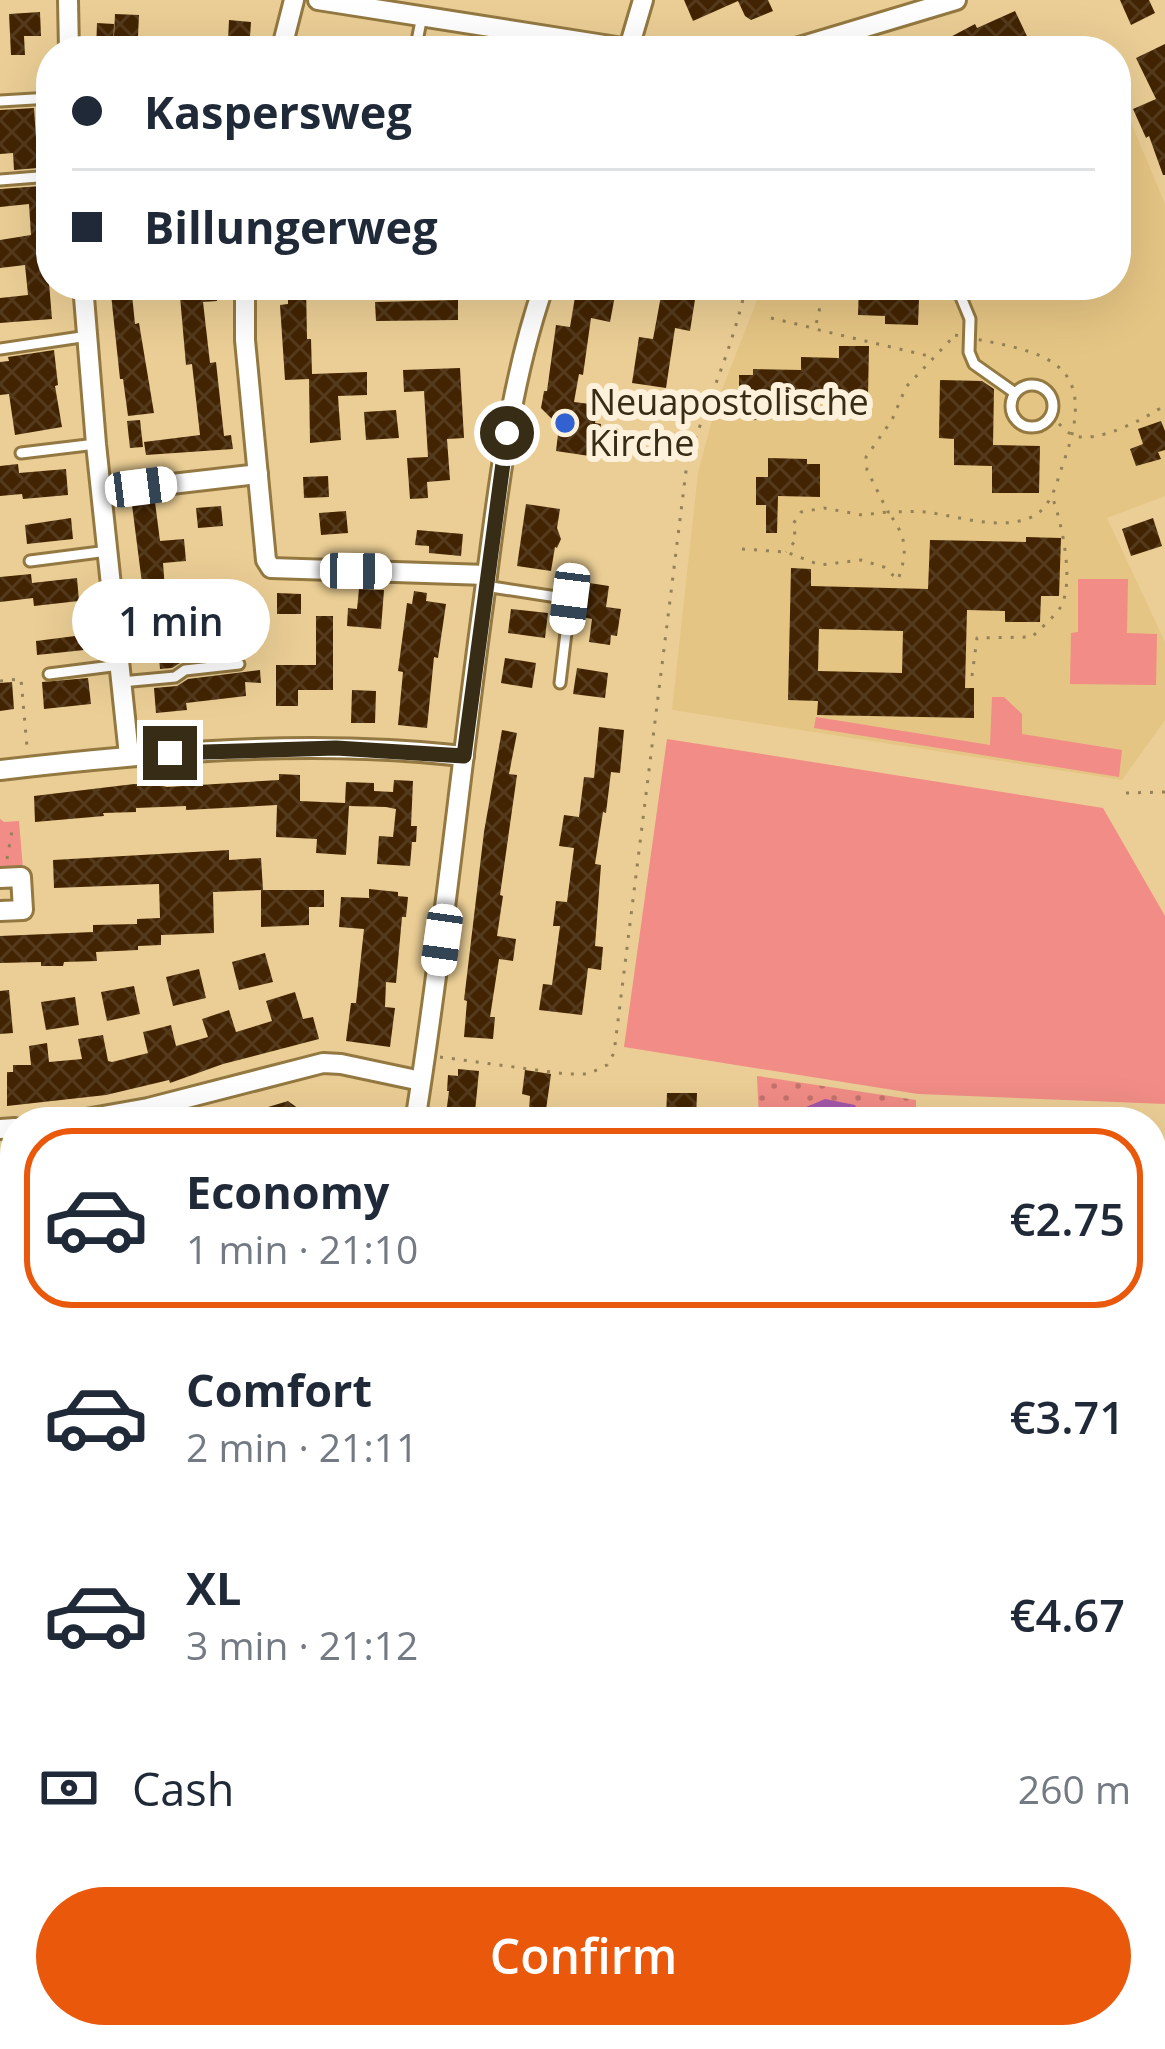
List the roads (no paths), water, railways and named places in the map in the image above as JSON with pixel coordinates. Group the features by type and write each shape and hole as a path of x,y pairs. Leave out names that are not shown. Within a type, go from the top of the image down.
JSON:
{"street":[{"path":"68,0 69,36"},
{"path":"284,36 294,0"},
{"path":"318,0 546,36"},
{"path":"636,36 643,0"},
{"path":"856,36 956,0"},
{"path":"84,300 129,755"},
{"path":"245,300 266,560 271,568 486,580"},
{"path":"417,1107 514,386 540,300"},
{"path":"102,492 258,474"},
{"path":"0,770 212,750 336,748 464,756"},
{"path":"0,911 23,910 20,877 2,878"},
{"path":"152,1107 323,1063 421,1081"}],"lane":[{"path":"418,36 422,16"},
{"path":"0,101 36,99"},
{"path":"0,181 36,177"},
{"path":"962,300 970,319 969,352 974,364 1015,393"},
{"path":"0,350 88,335"},
{"path":"1026,385 1040,386 1050,395 1051,416 1034,427 1020,424 1010,406 1015,393 1026,385"},
{"path":"21,453 96,444"},
{"path":"30,561 109,551"},
{"path":"486,580 570,599 560,683"},
{"path":"49,674 175,677 185,670 239,664"}],"water":[{"path":"825,1099 856,1107 806,1107"}],"place":[{"name":"Neuapostolische Kirche","path":"565,423"}]}
